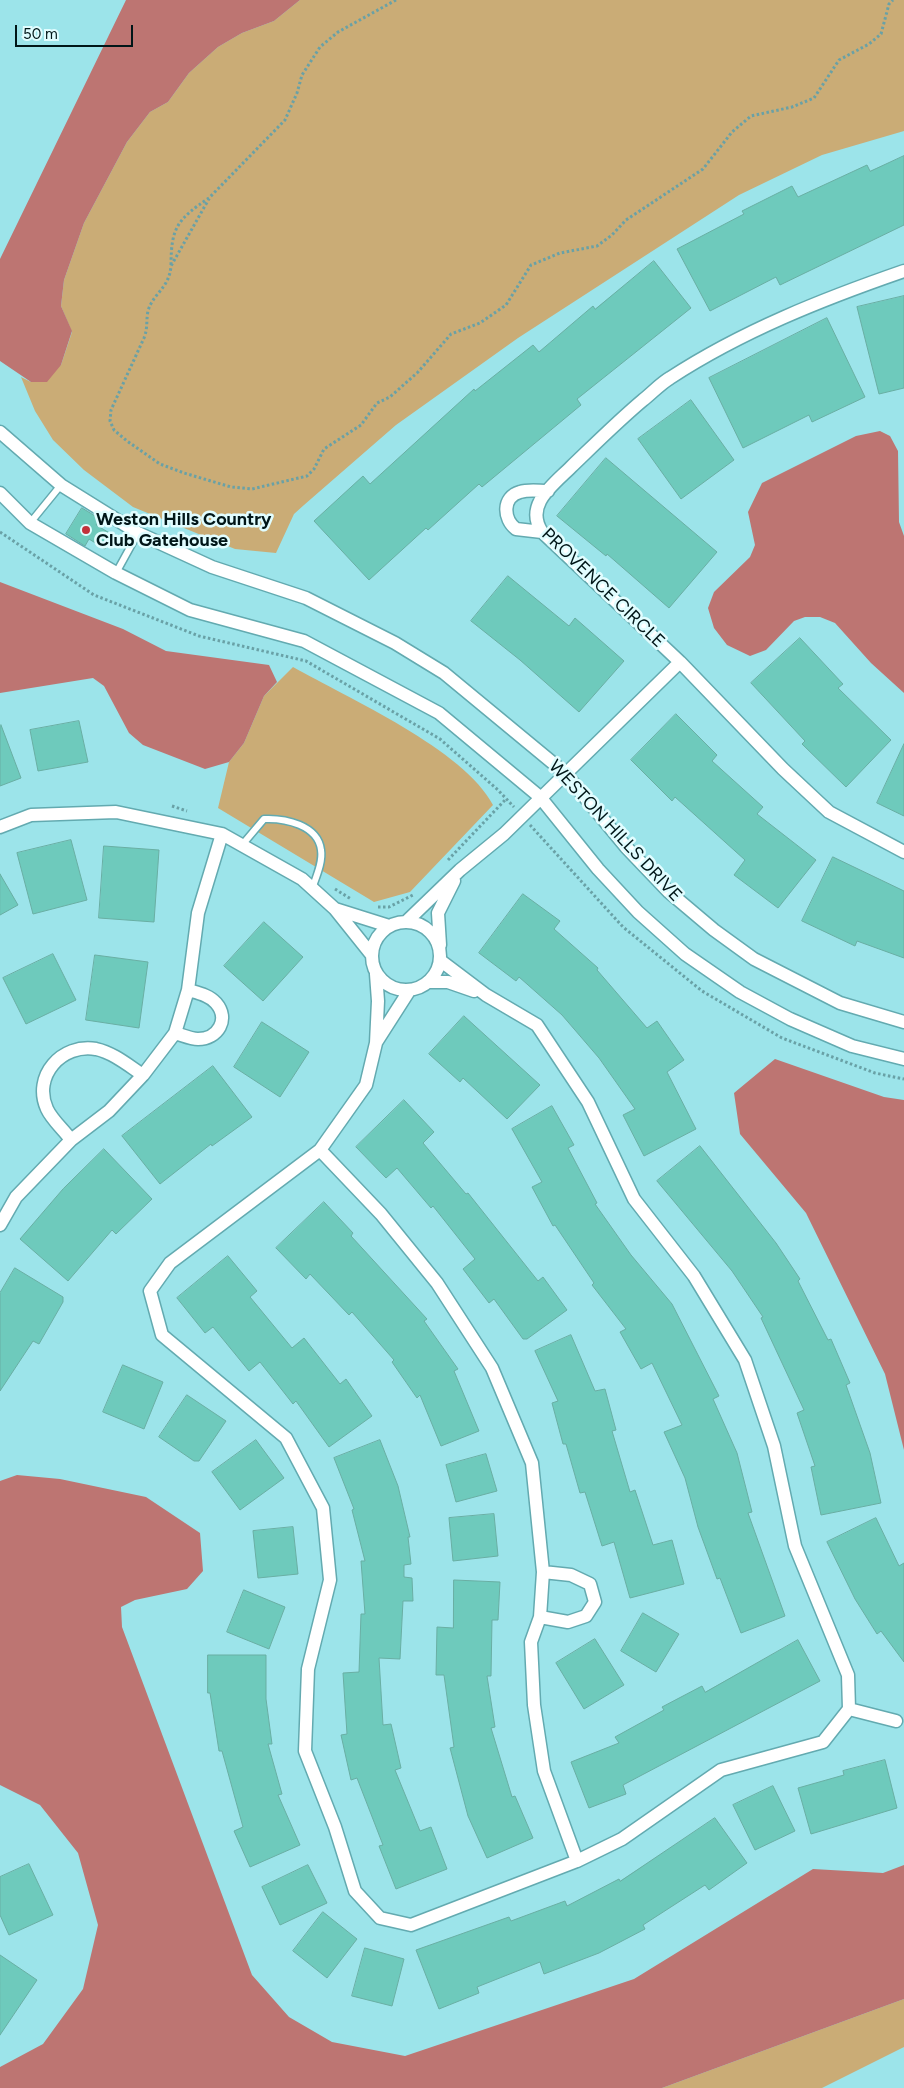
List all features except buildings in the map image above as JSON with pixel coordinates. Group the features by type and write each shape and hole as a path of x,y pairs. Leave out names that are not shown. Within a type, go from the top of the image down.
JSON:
{"street":[{"name":"PROVENCE CIRCLE","path":"904,271 845,291 762,326 669,378 608,430 548,491 536,508 535,516 536,523 542,532 680,662 783,769 829,812 904,852"},
{"name":"WESTON HILLS DRIVE","path":"0,432 61,485 138,533 212,567 306,598 395,643 444,673 565,773 626,847 669,892 714,930 754,959 840,1003 904,1022"},
{"path":"542,532 516,528 506,518 506,509 512,496 519,492 548,491"},
{"name":"WESTON HILLS DRIVE","path":"0,494 30,523 116,573 190,610 304,641 439,713 540,797 598,869 638,912 685,954 740,992 790,1019 852,1046 904,1059"},
{"path":"406,922 460,870 504,834 680,662"},
{"path":"0,827 31,815 116,812 222,834 302,880 314,883 371,954 376,974 378,1001 376,1043 366,1085 320,1150 170,1263 150,1291 162,1335 286,1438 323,1508 330,1580 308,1669 305,1751 335,1827 355,1891 380,1918 411,1925 577,1861 622,1839 721,1770 824,1742 850,1709 848,1675 795,1546 774,1446 745,1360 694,1276 634,1199 588,1102 537,1025 486,995 440,954 434,936 422,926 406,922 389,926 376,938 371,954"},
{"path":"0,1225 16,1197 71,1140 109,1111 143,1075 175,1033 188,990 198,913 222,834"},
{"path":"376,974 394,989 409,991 423,987 430,982 438,971 440,954 438,913 460,870"},
{"path":"335,909 389,926"},
{"path":"430,982 448,982 486,995"},
{"path":"175,1033 198,1039 210,1037 218,1031 222,1023 222,1011 216,1002 206,995 188,990"},
{"path":"376,1043 409,991"},
{"path":"71,1140 48,1110 43,1094 45,1079 53,1065 63,1054 78,1048 97,1049 115,1056 143,1075"},
{"path":"320,1150 381,1214 437,1283 492,1368 532,1463 543,1572 540,1617 531,1642 537,1724 544,1771 577,1861"},
{"path":"540,1617 568,1622 586,1616 595,1602 590,1584 571,1575 543,1572"},
{"path":"850,1709 896,1721"}],"lane":[{"path":"30,523 61,485"},
{"path":"116,573 138,533"},
{"path":"242,845 264,819 281,818 296,823 318,839 322,851 314,883"}],"path":[{"path":"396,0 384,9 338,32 320,47 302,75 297,93 285,120 210,197 179,220 172,237 170,278 148,310 148,327 111,410 110,421 114,430 160,464 232,487 252,489 307,476 314,469 324,448 361,425 368,412 377,403 390,397 418,372 451,334 480,323 506,305 531,265 560,253 597,246 612,235 626,220 703,169 732,132 751,116 792,107 814,98 840,60 869,44 881,34 889,4 893,0"},
{"path":"171,266 210,197"},
{"path":"0,532 94,594 199,636 306,661 440,740 506,799 623,927 702,991 782,1038 875,1074 904,1079"},
{"path":"444,864 506,799"},
{"path":"172,806 189,812"},
{"path":"314,883 357,902"},
{"path":"373,907 389,907 417,893"}],"shaded area":[{"path":"126,0 300,0 274,21 242,33 218,47 189,73 168,102 150,112 127,142 84,223 64,280 61,306 72,331 61,365 47,382 31,382 0,361 0,259"},
{"path":"300,0 904,0 904,131 822,155 739,195 518,338 396,425 294,514 276,553 235,549 133,507 84,470 53,440 35,411 21,377 31,382 61,365 72,332 61,306 64,280 84,223 127,142 150,112 168,102 189,73 218,47 242,33 274,21"},
{"path":"880,431 890,436 898,451 899,522 904,536 904,693 871,663 835,623 820,617 805,617 794,621 766,650 750,656 727,645 714,628 708,608 714,592 750,557 755,545 748,512 762,483 856,436"},
{"path":"0,582 123,629 166,651 269,665 277,682 264,696 244,743 229,762 205,769 143,745 129,733 104,686 93,678 0,693"},
{"path":"293,667 373,710 432,745 458,765 479,785 493,805 410,892 374,902 218,808 229,762 244,743 264,696"},
{"path":"775,1059 884,1097 904,1100 904,1450 885,1374 806,1213 740,1134 734,1093"},
{"path":"17,1475 60,1479 146,1497 200,1533 203,1571 187,1589 135,1600 121,1607 122,1627 252,1975 289,2017 332,2042 405,2056 634,1979 813,1869 883,1873 904,1865 904,1999 662,2088 0,2088 0,2067 43,2044 83,1989 98,1925 78,1853 40,1805 0,1785 0,1481"},
{"path":"904,1999 904,2047 822,2088 662,2088"}],"place":[{"name":"Weston Hills Country Club Gatehouse","path":"86,530"}]}
